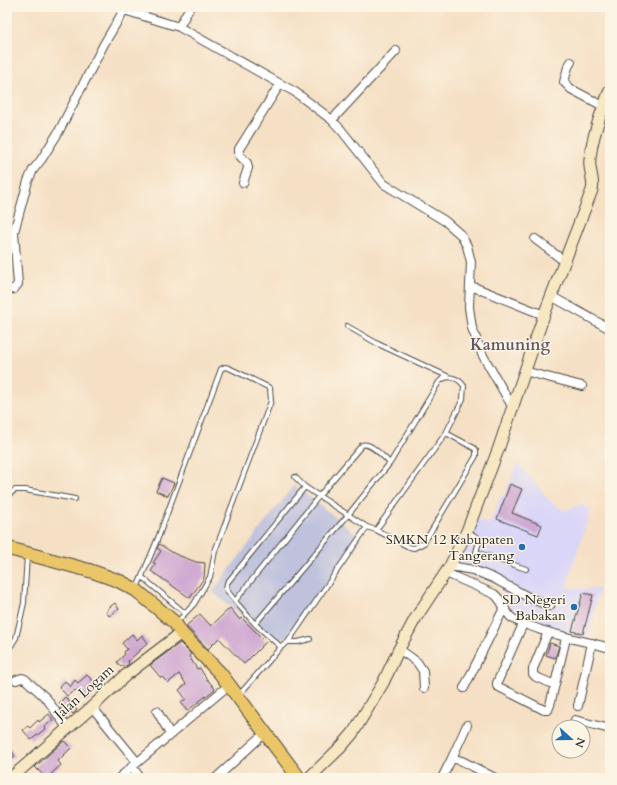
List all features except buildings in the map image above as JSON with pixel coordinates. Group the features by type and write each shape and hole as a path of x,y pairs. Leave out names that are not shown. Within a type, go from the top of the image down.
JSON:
{"main road":[{"path":"7,548 91,571 118,581 136,590 178,628 220,673 299,778"}],"street":[{"path":"179,27 190,7"},
{"path":"7,290 14,289 18,284 14,232 31,175 58,133 121,9 179,27 295,92 332,120 364,157 384,184 445,221 461,235 468,246 470,254 471,286 469,307 472,328 482,354 512,406"},
{"path":"332,120 396,51"},
{"path":"571,62 564,82 571,89 603,106"},
{"path":"243,183 248,168 247,163 238,155 239,149 280,84"},
{"path":"309,778 341,747 353,733 383,683 415,619 448,569 467,531 497,453 544,315 592,190 593,181 590,169 590,159 597,125 610,90"},
{"path":"535,239 564,261"},
{"path":"471,286 544,315"},
{"path":"551,296 610,329"},
{"path":"524,371 582,386"},
{"path":"448,569 473,570 493,578 530,598 550,606"},
{"path":"448,569 494,594 498,597 504,608 512,617 523,624 566,638 610,648"},
{"path":"464,688 504,608"},
{"path":"523,624 497,686 546,711 550,705 566,638"},
{"name":"Jalan Logam","path":"11,778 92,707 178,628"},
{"path":"548,632 533,672 534,676 555,685"},
{"path":"578,706 592,643"},
{"path":"399,649 417,662 423,671 424,688"},
{"path":"16,680 22,678 25,679 47,699 67,728"},
{"path":"120,778 229,685"},
{"path":"92,707 135,764 140,778"},
{"path":"157,711 170,734"},
{"path":"591,724 610,729"},
{"path":"442,778 467,725"},
{"path":"216,778 265,733"},
{"path":"452,758 462,761 495,778"}],"lane":[{"path":"347,326 378,344 448,376 451,376 464,386 462,399 446,433 376,530"},
{"path":"136,590 158,538 220,369 225,367 229,368 270,388 271,401 215,551 210,577 194,604 185,613 178,628"},
{"path":"255,624 348,515 390,463 439,382 448,376"},
{"path":"295,477 305,487 367,527 376,530 409,548 414,548 424,543 477,453 474,448 446,433"},
{"path":"235,601 362,445 370,445 390,463"},
{"path":"281,647 255,624 226,588 227,582 305,487"},
{"path":"7,496 15,490 25,490 75,499"},
{"path":"238,696 281,647 288,642 367,527"},
{"path":"467,531 480,539 476,552 526,569"},
{"path":"7,652 16,638 24,603 27,553"},
{"path":"142,577 185,613"},
{"path":"288,642 298,642 310,639"}],"shaded area":[{"name":"SMKN 12 Kabupaten Tangerang","path":"518,463 550,501 561,509 581,505 590,508 590,513 570,574 567,588 599,589 588,639 514,615 498,583 454,569 478,519 490,524 501,495 504,496"},
{"path":"294,485 362,538 280,644 212,592"}],"place":[{"name":"SMKN 12 Kabupaten Tangerang","path":"522,547"},
{"name":"SD Negeri Babakan","path":"574,607"}],"district":[{"name":"Kamuning","path":"510,345"}]}
